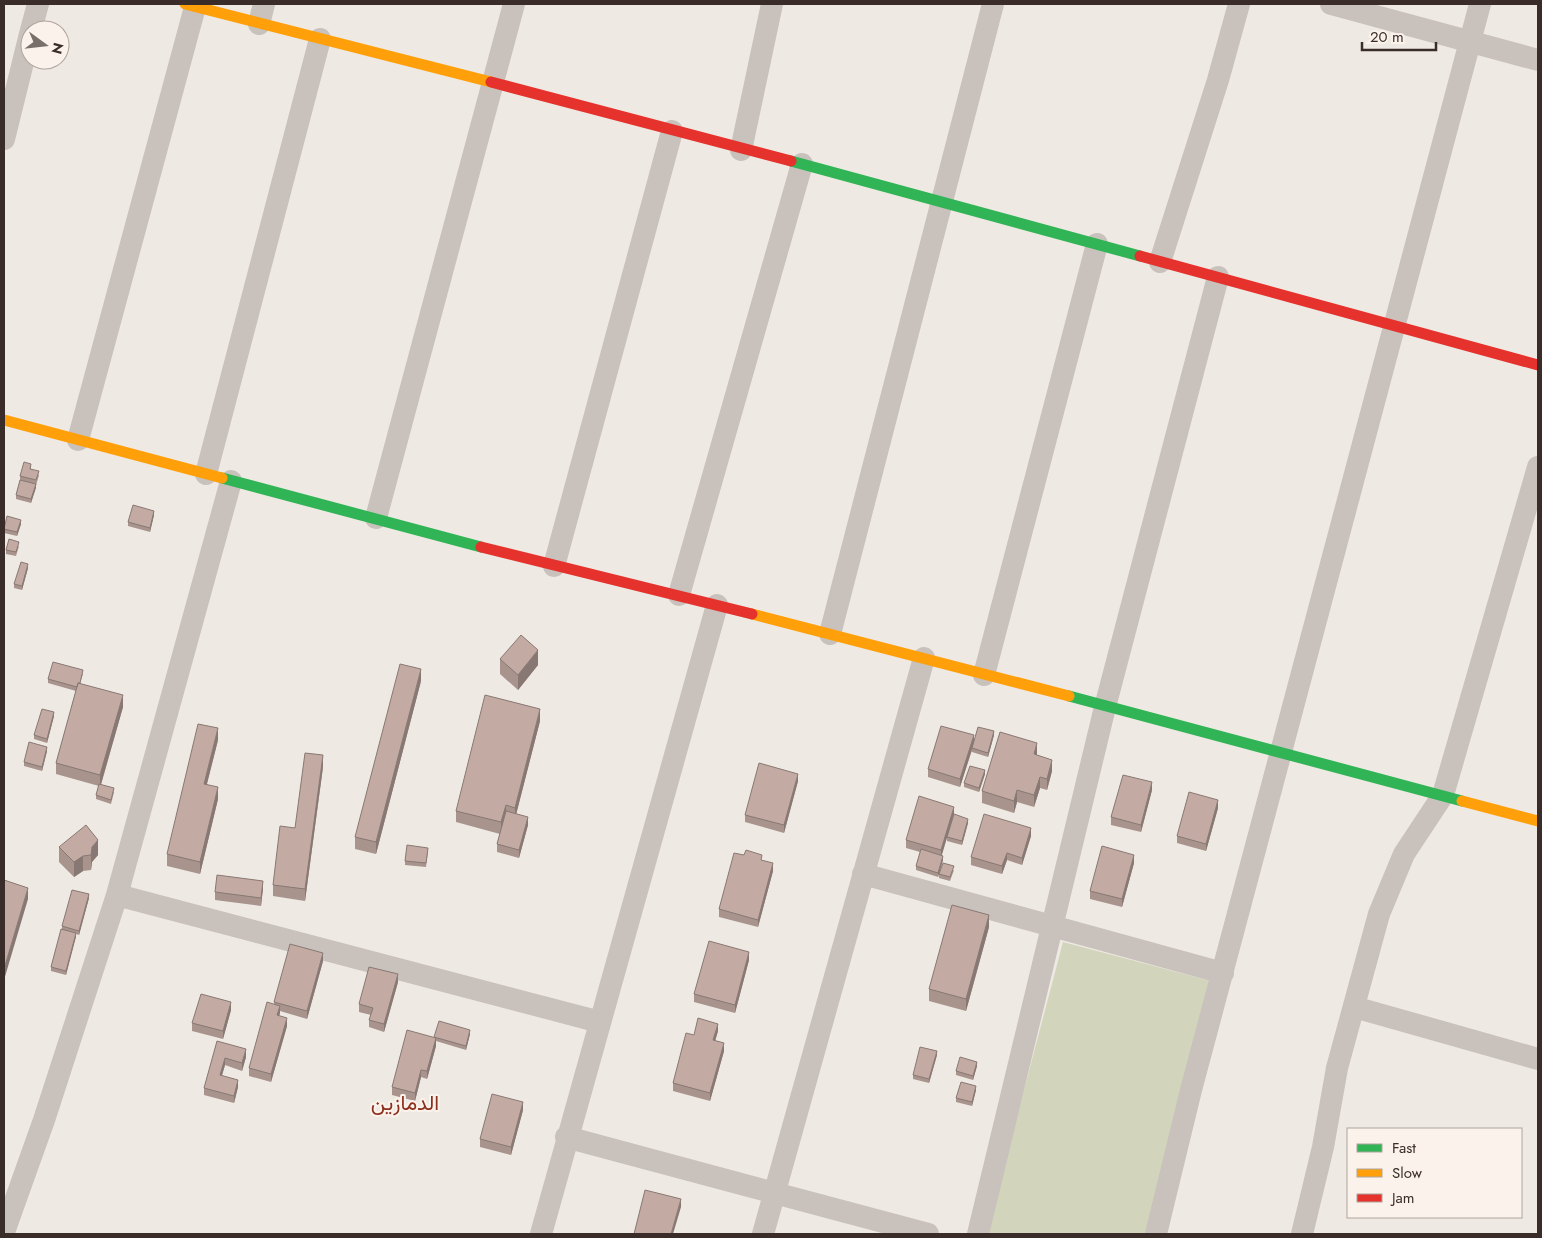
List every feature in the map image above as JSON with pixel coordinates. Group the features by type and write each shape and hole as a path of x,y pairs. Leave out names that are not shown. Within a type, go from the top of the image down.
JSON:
{"street":[{"path":"34,20 38,4"},
{"path":"376,518 514,4"},
{"path":"740,150 772,4"},
{"path":"830,634 940,202 993,4"},
{"path":"1160,262 1218,80 1239,4"},
{"path":"1331,4 1471,40 1538,60"},
{"path":"1156,1234 1191,1090 1480,4"},
{"path":"78,440 190,5 262,14 320,39 493,83 740,150 802,164 1395,324 1538,365"},
{"path":"206,474 320,39"},
{"path":"4,139 21,70"},
{"path":"554,566 672,131"},
{"path":"680,594 802,164"},
{"path":"984,675 1097,244"},
{"path":"978,1234 1054,927 1105,706 1218,277"},
{"path":"4,420 554,566 680,594 1538,821"},
{"path":"1302,1234 1323,1147 1336,1068 1379,914 1404,854 1443,795 1538,466"},
{"path":"4,1232 44,1120 117,895 231,481"},
{"path":"541,1234 566,1137 717,605"},
{"path":"763,1234 924,658"},
{"path":"863,874 1223,973"},
{"path":"117,895 600,1022"},
{"path":"1354,1007 1538,1059"},
{"path":"566,1137 928,1234"}],"green space":[{"path":"1063,942 1211,981 1145,1234 986,1234"}],"building":[{"path":"24,462 31,464 30,469 39,471 36,480 20,476"},
{"path":"20,480 36,484 31,499 16,495"},
{"path":"133,505 154,511 150,528 128,522"},
{"path":"7,516 21,520 17,532 4,529"},
{"path":"9,539 19,542 16,552 6,550"},
{"path":"21,562 28,564 22,586 14,584"},
{"path":"521,635 538,650 518,675 500,659"},
{"path":"53,662 83,670 77,687 48,679"},
{"path":"400,664 421,669 376,842 355,837"},
{"path":"78,683 123,695 100,775 56,763"},
{"path":"485,695 540,709 515,808 506,805 501,822 456,811"},
{"path":"42,709 54,712 47,739 34,735"},
{"path":"198,724 218,728 204,784 218,787 200,862 167,854"},
{"path":"941,726 974,735 960,779 928,769"},
{"path":"978,727 994,731 988,753 972,748"},
{"path":"1000,732 1037,743 1034,754 1052,760 1047,779 1040,777 1034,795 1017,790 1014,801 982,791"},
{"path":"29,742 47,747 42,767 24,762"},
{"path":"305,753 323,755 305,889 273,885 280,826 295,828"},
{"path":"759,763 798,774 784,825 745,815"},
{"path":"970,766 985,770 979,788 964,783"},
{"path":"1123,775 1152,782 1141,825 1111,817"},
{"path":"99,784 114,788 111,800 96,795"},
{"path":"1189,792 1218,800 1206,844 1177,836"},
{"path":"919,796 954,807 941,850 906,840"},
{"path":"506,811 528,817 519,850 497,844"},
{"path":"954,814 968,819 962,841 947,837"},
{"path":"984,814 1031,828 1022,858 1007,853 1002,866 971,857"},
{"path":"86,825 98,840 92,847 91,855 83,856 74,862 59,847"},
{"path":"407,845 428,848 426,863 405,861"},
{"path":"1102,846 1134,855 1122,899 1090,891"},
{"path":"921,849 943,856 938,873 916,866"},
{"path":"746,850 762,855 761,860 773,863 758,920 719,909 734,853 744,855"},
{"path":"943,863 954,866 950,877 939,874"},
{"path":"217,875 263,881 261,898 215,892"},
{"path":"4,880 28,888 4,969"},
{"path":"72,890 89,894 79,931 62,926"},
{"path":"952,905 989,915 966,999 929,989"},
{"path":"61,929 76,933 66,971 51,967"},
{"path":"709,941 749,952 735,1005 694,994"},
{"path":"290,944 323,953 307,1011 274,1002"},
{"path":"369,967 398,974 384,1024 369,1020 373,1008 359,1004"},
{"path":"201,994 231,1002 223,1031 192,1023"},
{"path":"267,1002 280,1006 277,1015 287,1018 271,1074 249,1068"},
{"path":"698,1018 718,1024 713,1040 724,1043 710,1093 673,1083 686,1033 694,1035"},
{"path":"439,1021 470,1030 466,1046 434,1037"},
{"path":"407,1030 436,1038 427,1071 421,1070 415,1093 392,1087"},
{"path":"217,1041 246,1049 242,1063 225,1058 220,1075 238,1080 234,1096 204,1088"},
{"path":"920,1047 937,1051 929,1079 913,1075"},
{"path":"960,1057 977,1062 973,1076 956,1071"},
{"path":"961,1082 976,1086 972,1102 956,1098"},
{"path":"492,1094 523,1102 511,1147 480,1139"},
{"path":"645,1190 681,1199 671,1234 634,1234"}],"traffic: fast":[{"path":"791,161 1140,256"},
{"path":"222,478 481,547"},
{"path":"1069,696 1462,801"}],"traffic: slow":[{"path":"185,4 491,82"},
{"path":"4,420 222,478"},
{"path":"752,614 1069,696"},
{"path":"1462,801 1538,821"}],"traffic: jam":[{"path":"491,82 791,161"},
{"path":"1140,256 1538,365"},
{"path":"481,547 752,614"}],"district":[{"name":"الدمازين","path":"405,1103"}]}
